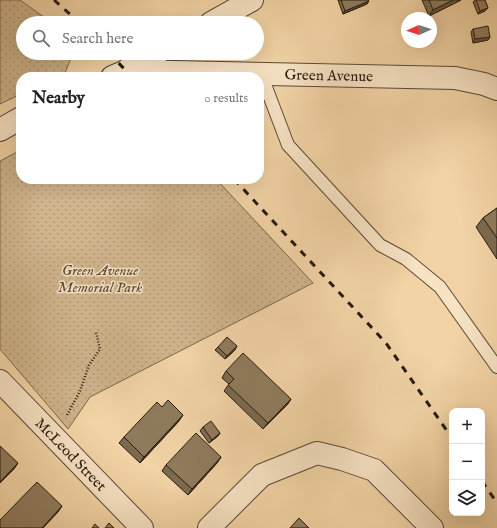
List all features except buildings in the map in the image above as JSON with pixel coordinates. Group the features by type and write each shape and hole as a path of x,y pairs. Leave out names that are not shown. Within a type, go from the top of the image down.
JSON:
{"street":[{"path":"223,16 252,0"},
{"path":"123,72 145,60"},
{"name":"Green Avenue","path":"264,74 455,78 484,84 497,89"},
{"path":"0,130 16,121"},
{"name":"McLeod Street","path":"0,381 142,528"},
{"path":"210,528 262,475 317,453 342,459 374,470 432,528"}],"lane":[{"path":"264,82 288,145 380,245 406,259 440,287 497,366"}],"path":[{"path":"54,438 80,391 89,366 100,349 96,332"}],"green space":[{"path":"0,0 20,0 42,16 16,16 16,60 70,60 65,72 16,72 16,96 0,104"},
{"name":"Green Avenue Memorial Park","path":"16,153 16,184 221,184 313,283 90,397 68,429 0,349 0,161"}],"railway":[{"path":"54,0 72,16"},
{"path":"116,60 127,72"},
{"path":"239,184 386,343 449,434"},
{"path":"485,485 497,503"}]}
